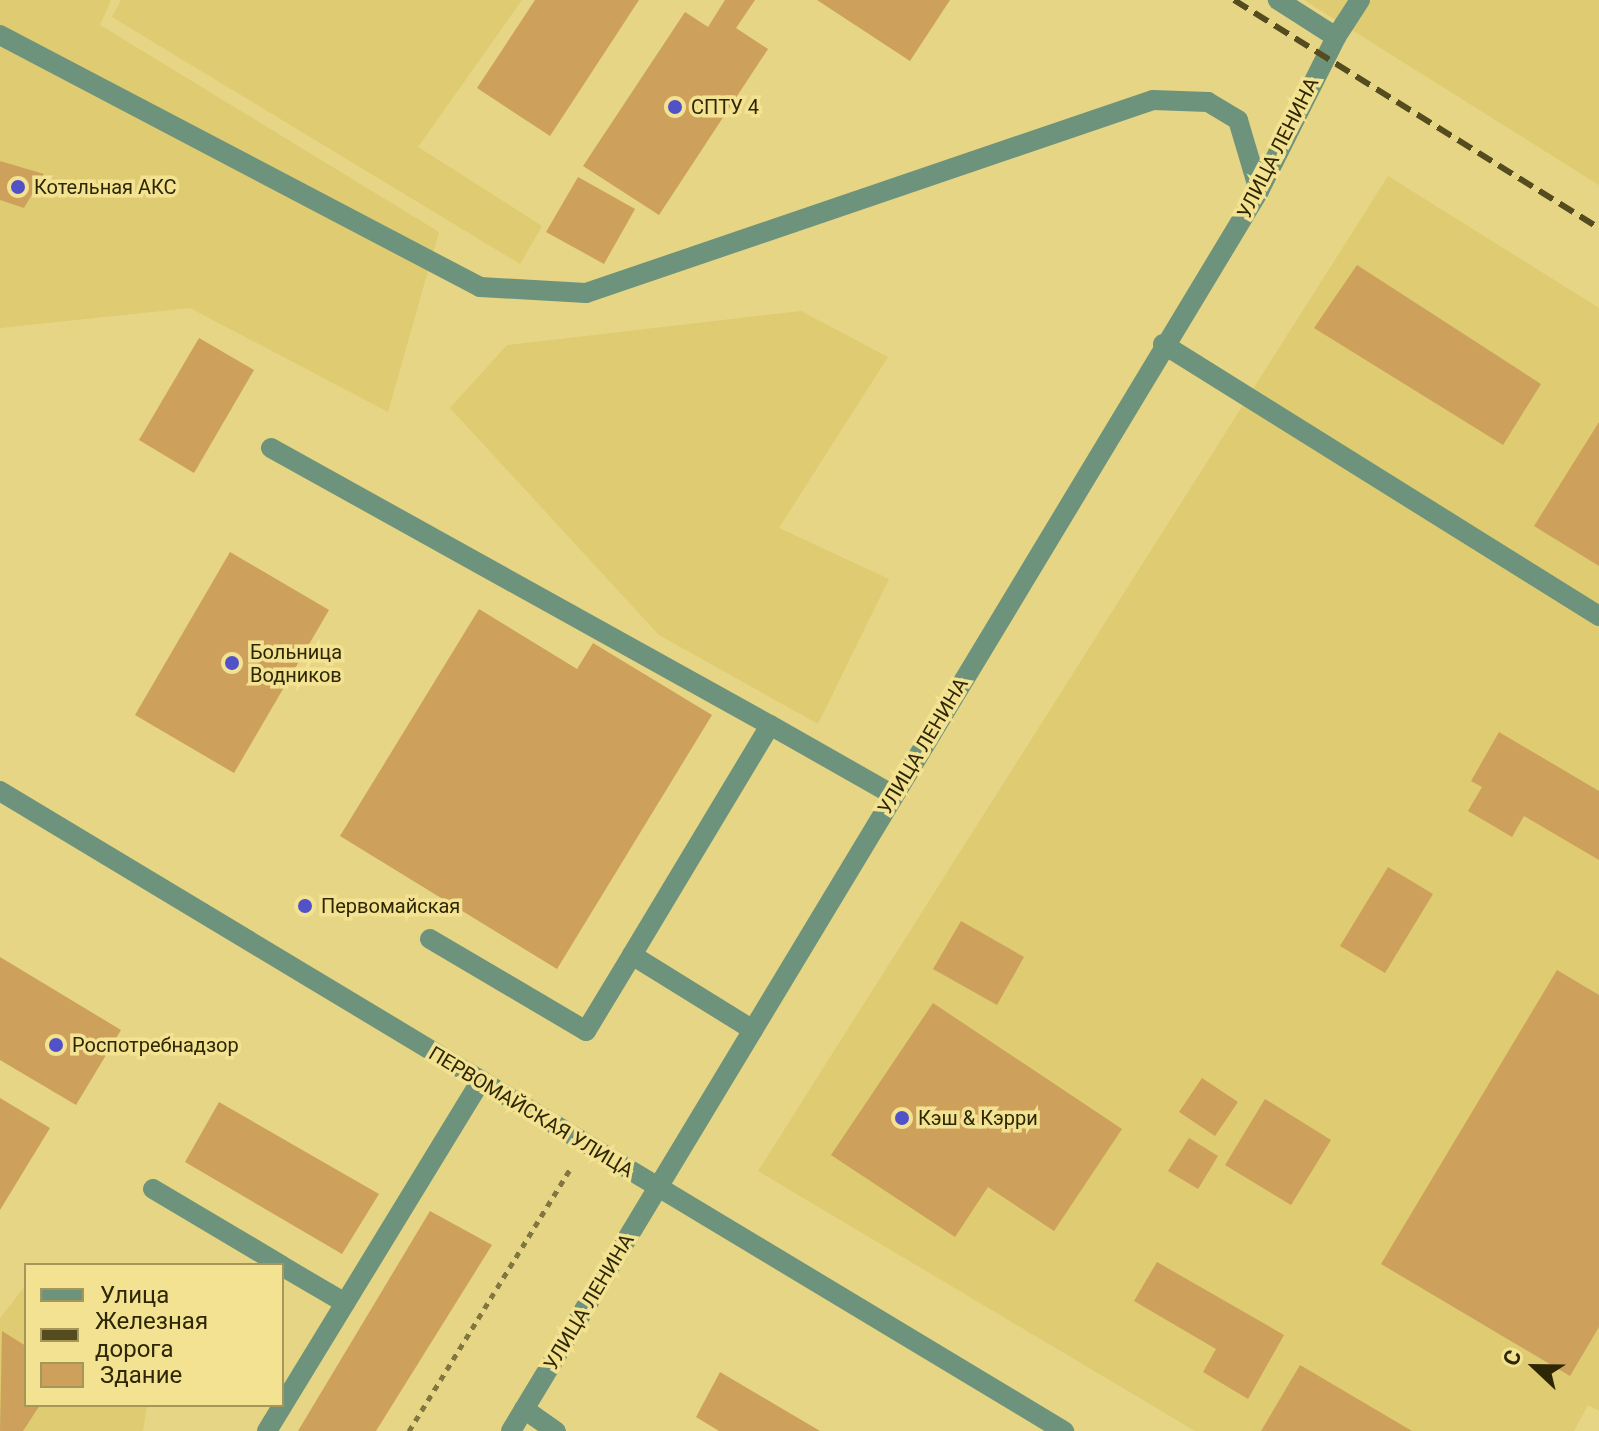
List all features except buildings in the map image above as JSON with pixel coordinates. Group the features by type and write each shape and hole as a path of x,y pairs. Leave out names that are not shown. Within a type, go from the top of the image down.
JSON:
{"street":[{"path":"1278,0 1336,37"},
{"name":"УЛИЦА ЛЕНИНА","path":"511,1431 1163,344 1259,191 1324,56 1360,0"},
{"path":"0,35 480,287 586,293 1153,100 1208,102 1238,120 1259,191"},
{"path":"1163,344 1599,616"},
{"path":"271,448 893,795"},
{"path":"430,939 586,1031 770,725"},
{"name":"ПЕРВОМАЙСКАЯ УЛИЦА","path":"0,791 1064,1431"},
{"path":"632,955 753,1030"},
{"path":"284,1403 481,1080"},
{"path":"153,1189 278,1263"},
{"path":"284,1267 345,1303"},
{"path":"267,1431 282,1407"},
{"path":"524,1409 556,1431"}],"path":[{"path":"409,1431 584,1145"}],"shaded area":[{"path":"0,0 111,0 100,25 439,232 388,412 190,308 0,328"},
{"path":"121,0 522,0 418,147 542,226 520,264 112,17"},
{"path":"1304,0 1599,0 1599,185"},
{"path":"1388,176 1599,308 1599,1411 1588,1405 1574,1431 1195,1431 758,1171"},
{"path":"801,311 888,357 779,528 889,579 818,724 659,635 450,408 507,345"},
{"path":"24,1288 24,1407 147,1407 143,1431 0,1431 0,1318"}],"railway":[{"path":"1234,0 1599,228"}],"place":[{"name":"СПТУ 4","path":"675,107"},
{"name":"Котельная АКС","path":"18,187"},
{"name":"Больница Водников","path":"232,663"},
{"name":"Первомайская","path":"305,906"},
{"name":"Роспотребнадзор","path":"56,1045"},
{"name":"Кэш & Кэрри","path":"902,1118"}]}
